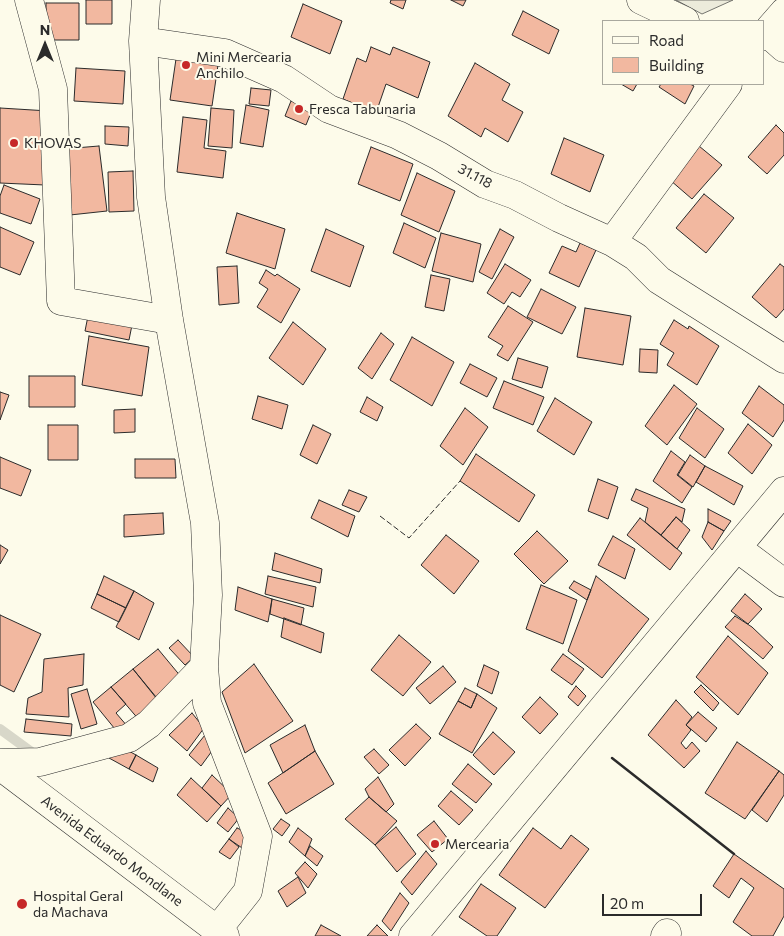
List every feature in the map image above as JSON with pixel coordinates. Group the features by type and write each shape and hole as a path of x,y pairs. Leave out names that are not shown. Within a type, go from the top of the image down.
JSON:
{"street":[{"path":"29,0 53,89 61,301 169,320"},
{"path":"146,0 143,41 151,197 169,320 205,523 208,594 204,667 207,703 258,836 248,891 221,933"},
{"path":"641,0 683,20"},
{"path":"771,39 784,12"},
{"name":"31.118","path":"143,41 225,53 284,79 329,108 398,135 439,156 485,184 515,195 559,218 583,227 612,242 636,257 659,280 784,359"},
{"path":"612,242 727,85"},
{"path":"413,936 784,491"},
{"path":"737,548 784,583"},
{"path":"0,765 40,762 129,738 149,724 204,667"},
{"name":"Avenida Eduardo Mondlane","path":"0,765 221,933"}],"shaded area":[{"path":"676,0 733,0 702,14"}],"building":[{"path":"86,0 112,0 112,24 86,24"},
{"path":"391,0 406,0 403,9 390,3"},
{"path":"451,0 466,0 463,6"},
{"path":"46,3 79,3 79,40 46,40"},
{"path":"303,4 342,21 330,54 291,37"},
{"path":"523,11 559,30 549,54 512,35"},
{"path":"371,47 390,55 393,47 430,62 418,98 386,84 376,113 343,99 357,58 366,62"},
{"path":"176,59 218,65 212,106 170,100"},
{"path":"475,63 510,84 502,100 523,112 508,142 485,128 481,137 448,116"},
{"path":"76,68 125,71 123,104 74,101"},
{"path":"623,85 636,85 633,91"},
{"path":"660,85 694,86 685,104 659,87"},
{"path":"251,88 271,90 269,106 249,104"},
{"path":"291,101 312,110 306,125 285,116"},
{"path":"246,105 269,110 263,147 240,143"},
{"path":"0,108 49,111 45,185 0,183"},
{"path":"211,108 234,110 232,148 208,146"},
{"path":"183,117 207,120 204,148 226,151 223,178 177,172"},
{"path":"776,125 784,133 784,155 767,174 748,157"},
{"path":"105,126 129,127 128,146 105,144"},
{"path":"564,138 604,155 590,192 551,174"},
{"path":"99,146 107,211 70,215 63,149"},
{"path":"699,146 722,165 692,199 670,180"},
{"path":"371,147 413,164 400,201 358,184"},
{"path":"133,171 134,211 109,212 108,172"},
{"path":"417,173 455,191 439,232 401,215"},
{"path":"4,185 40,199 31,224 0,213 0,196"},
{"path":"704,194 734,218 706,253 676,228"},
{"path":"237,213 285,229 275,269 226,253"},
{"path":"404,223 436,238 425,268 393,253"},
{"path":"0,227 34,242 20,275 0,267"},
{"path":"326,229 364,246 350,287 311,271"},
{"path":"500,229 514,237 492,279 479,272"},
{"path":"441,233 481,244 473,282 432,271"},
{"path":"580,243 596,250 579,287 549,273 562,246 576,252"},
{"path":"505,264 531,280 520,297 512,292 504,304 487,293"},
{"path":"780,264 784,267 784,309 776,318 752,297"},
{"path":"237,266 239,303 219,305 217,267"},
{"path":"266,270 275,276 277,274 300,289 281,323 257,307 268,289 259,283"},
{"path":"431,275 450,279 444,311 425,307"},
{"path":"541,289 576,307 562,334 527,317"},
{"path":"508,306 533,322 508,361 497,355 503,346 488,337"},
{"path":"585,308 631,316 623,365 577,357"},
{"path":"89,311 133,320 129,340 85,331"},
{"path":"674,320 688,329 689,326 719,346 697,385 667,365 674,353 660,344"},
{"path":"293,322 326,349 303,385 269,358"},
{"path":"381,333 394,344 372,379 358,368"},
{"path":"89,336 149,347 142,396 82,385"},
{"path":"412,337 454,362 432,406 390,380"},
{"path":"640,349 658,350 657,373 639,372"},
{"path":"518,358 548,367 542,388 512,379"},
{"path":"470,364 497,378 487,397 460,383"},
{"path":"29,376 75,376 75,407 29,407"},
{"path":"504,381 544,397 533,425 493,408"},
{"path":"674,385 697,404 667,445 645,426"},
{"path":"759,386 784,405 784,420 773,437 742,413"},
{"path":"0,392 9,395 0,420"},
{"path":"258,396 288,405 282,429 252,419"},
{"path":"367,397 383,407 377,421 360,412"},
{"path":"555,398 592,422 574,455 537,431"},
{"path":"465,408 488,427 463,465 440,446"},
{"path":"697,408 724,429 705,458 679,438"},
{"path":"135,409 135,432 114,433 114,410"},
{"path":"748,424 772,445 752,474 728,453"},
{"path":"48,425 78,425 78,460 48,460"},
{"path":"313,425 331,434 317,464 300,455"},
{"path":"671,451 685,462 677,475 692,487 682,503 653,481"},
{"path":"476,454 535,495 519,522 460,481"},
{"path":"690,455 705,466 693,487 678,475"},
{"path":"0,457 31,470 21,496 0,488"},
{"path":"135,459 175,459 176,478 135,478"},
{"path":"705,466 743,486 734,505 696,482"},
{"path":"598,479 618,487 608,519 588,511"},
{"path":"636,489 685,509 682,522 676,517 661,535 645,522 648,508 631,500"},
{"path":"349,490 367,497 359,512 342,505"},
{"path":"319,500 355,516 348,537 311,518"},
{"path":"708,509 731,521 724,531 708,522"},
{"path":"163,513 164,534 124,537 124,515"},
{"path":"676,517 690,530 677,549 661,535"},
{"path":"640,518 682,553 670,570 627,535"},
{"path":"708,522 724,531 712,550 702,537"},
{"path":"537,531 568,561 544,584 514,554"},
{"path":"446,535 479,561 454,594 421,565"},
{"path":"613,536 635,549 625,579 598,565"},
{"path":"0,545 8,550 0,564"},
{"path":"275,553 322,569 320,583 272,570"},
{"path":"104,576 134,591 126,608 97,594"},
{"path":"268,576 316,587 313,607 265,594"},
{"path":"596,576 649,619 602,678 568,651"},
{"path":"574,581 591,590 587,600 569,588"},
{"path":"541,585 577,600 563,644 526,629"},
{"path":"238,587 272,599 268,622 235,610"},
{"path":"134,591 154,603 139,640 116,627"},
{"path":"97,594 126,608 119,622 91,608"},
{"path":"745,594 762,609 748,624 731,611"},
{"path":"272,599 304,608 301,625 270,614"},
{"path":"0,615 41,634 14,692 0,685"},
{"path":"735,616 752,627 773,647 763,659 725,627"},
{"path":"284,618 324,633 321,653 281,637"},
{"path":"399,635 431,662 403,696 371,670"},
{"path":"728,636 768,673 738,715 696,677"},
{"path":"178,640 194,657 185,665 169,648"},
{"path":"158,649 182,678 157,699 133,669"},
{"path":"84,654 83,685 68,688 69,717 26,714 28,698 42,692 44,659"},
{"path":"563,654 584,669 572,685 551,670"},
{"path":"254,664 293,721 245,753 222,692"},
{"path":"484,665 499,672 492,694 477,686"},
{"path":"443,666 456,682 430,704 416,688"},
{"path":"133,669 161,703 140,721 111,687"},
{"path":"701,685 719,703 713,711 694,692"},
{"path":"576,686 586,696 578,706 568,697"},
{"path":"111,687 126,704 116,713 128,727 119,734 93,702"},
{"path":"465,688 477,694 471,708 458,701"},
{"path":"87,689 97,724 81,729 71,694"},
{"path":"477,694 497,708 472,753 439,734 458,701 471,708"},
{"path":"540,697 558,714 540,734 522,717"},
{"path":"676,700 692,717 686,725 691,730 681,743 686,749 692,742 700,751 684,768 648,735"},
{"path":"698,712 717,728 706,742 686,725"},
{"path":"192,713 204,728 187,751 169,735"},
{"path":"26,719 72,724 71,736 24,732"},
{"path":"416,724 431,738 405,766 389,750"},
{"path":"305,725 315,751 283,773 270,745"},
{"path":"209,730 220,740 201,766 189,755"},
{"path":"493,732 515,752 494,775 473,755"},
{"path":"737,742 779,771 745,819 705,793"},
{"path":"118,745 136,755 129,769 109,758"},
{"path":"374,749 389,765 379,774 364,757"},
{"path":"315,751 334,784 286,814 268,783"},
{"path":"136,755 158,768 153,782 129,769"},
{"path":"468,764 492,784 476,803 452,784"},
{"path":"779,771 784,775 784,795 767,822 752,810"},
{"path":"212,775 232,794 221,806 202,788"},
{"path":"378,777 394,804 386,812 369,797 365,789"},
{"path":"191,778 221,806 207,822 177,795"},
{"path":"451,791 473,810 459,825 438,806"},
{"path":"369,797 397,821 375,845 345,819"},
{"path":"228,808 239,818 228,832 217,823"},
{"path":"281,819 290,825 282,836 273,829"},
{"path":"434,821 448,839 432,852 417,835"},
{"path":"396,827 416,854 397,872 375,845"},
{"path":"237,828 250,834 245,850 229,839"},
{"path":"298,828 312,839 305,856 289,842"},
{"path":"533,828 561,849 571,835 589,849 545,908 499,875"},
{"path":"229,839 239,847 230,859 219,852"},
{"path":"310,846 323,856 317,866 305,856"},
{"path":"426,851 437,864 412,895 401,882"},
{"path":"734,854 784,889 784,916 773,936 752,936 733,922 754,888 741,878 729,898 713,886"},
{"path":"305,862 317,874 308,888 295,873"},
{"path":"298,877 306,893 287,907 278,891"},
{"path":"481,884 516,908 497,936 487,936 459,917"},
{"path":"400,893 409,903 391,931 382,921"},
{"path":"321,925 341,936 315,936"},
{"path":"377,925 388,936 367,936"}],"waterway":[{"path":"0,729 37,756"}],"fence":[{"path":"380,516 409,538 460,481"}],"wall":[{"path":"612,758 734,854"}],"place":[{"name":"Mini Mercearia Anchilo","path":"186,65"},
{"name":"Fresca Tabunaria","path":"299,109"},
{"name":"KHOVAS","path":"14,143"},
{"name":"Mercearia","path":"435,844"},
{"name":"Hospital Geral da Machava","path":"22,904"}]}
